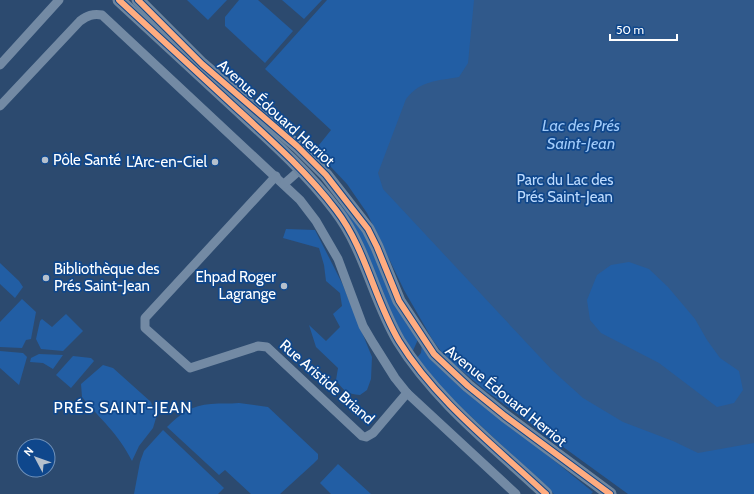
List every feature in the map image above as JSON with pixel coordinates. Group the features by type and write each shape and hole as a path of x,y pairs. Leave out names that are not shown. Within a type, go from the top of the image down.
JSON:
{"main road":[{"name":"Avenue Édouard Herriot","path":"119,0 301,169 337,211 356,242 382,308 399,340 411,358 442,397 546,494"},
{"name":"Avenue Édouard Herriot","path":"138,0 202,64 297,146 326,175 368,229 400,301 434,354 468,386 505,416 610,494"}],"street":[{"path":"0,65 59,0"},
{"path":"0,104 80,21 87,16 96,14 102,15 276,176 309,211 338,259 363,326 395,378 407,393 516,494"},
{"path":"284,184 301,169"},
{"name":"Rue Aristide Briand","path":"276,176 144,318 144,328 190,368 258,346 266,347 357,432 366,437 373,434 407,393"}],"green space":[{"path":"187,0 227,0 208,20"},
{"path":"239,0 258,0 293,31 265,63 225,26 225,17"},
{"path":"282,0 322,0 304,19"},
{"name":"Lac des Prés Saint-Jean","path":"327,0 754,0 754,494 628,494 486,391 445,357 432,339 404,290 367,213 347,184 315,150 331,130 265,69"},
{"path":"335,200 363,228 419,337 412,353 401,339"},
{"path":"286,229 315,230 342,283 372,357 371,379 367,390 360,395 352,394 343,389 336,380 338,368 316,347 309,325 326,341 340,327 333,314 342,306 340,293 326,281 324,265 319,248 283,238"},
{"path":"0,263 19,281 23,287 15,298 0,284"},
{"path":"22,299 36,312 31,339 26,340 22,348 0,347 0,322"},
{"path":"66,314 83,331 63,351 41,349 36,339 40,321 42,319 52,327"},
{"path":"422,344 525,437 593,492 591,494 554,494 447,394 416,359 421,353"},
{"path":"0,351 23,353 27,357 19,385 0,368"},
{"path":"39,354 63,355 53,369 43,363 30,362 31,358"},
{"path":"73,356 91,358 94,361 71,388 56,375"},
{"path":"103,365 113,368 151,402 154,411 156,418 153,428 139,446 132,461 121,442 82,397 81,384"},
{"path":"239,403 268,407 318,454 318,459 280,494 251,494 225,470 219,475 167,427 182,414 198,406"},
{"path":"163,430 224,488 218,494 134,494 140,462 144,451"},
{"path":"338,464 371,494 331,494 320,483"}],"water":[{"name":"Lac des Prés Saint-Jean","path":"474,0 754,0 754,443 698,453 673,441 623,422 583,398 552,370 383,189 378,173 406,99 418,88 430,82 459,77 468,63","holes":["629,262 649,269 668,287 695,319 707,340 720,358 739,371 743,390 734,403 717,407 659,363 601,333 590,320 587,300 597,275 611,265"]}],"cycle path":[{"path":"119,0 275,144 301,169 325,196 336,210 355,241 390,325 414,363 430,383 467,422 546,494"},
{"path":"138,0 202,64 297,146 326,175 368,229 399,301 434,354 468,386 505,416 610,494"}],"place":[{"name":"Pôle Santé","path":"45,160"},
{"name":"L'Arc-en-Ciel","path":"215,162"},
{"name":"Bibliothèque des Prés Saint-Jean","path":"46,278"},
{"name":"Ehpad Roger Lagrange","path":"284,286"}],"district":[{"name":"PRÉS SAINT-JEAN","path":"123,407"}],"park label":[{"name":"Parc du Lac des Prés Saint-Jean","path":"565,188"}]}
